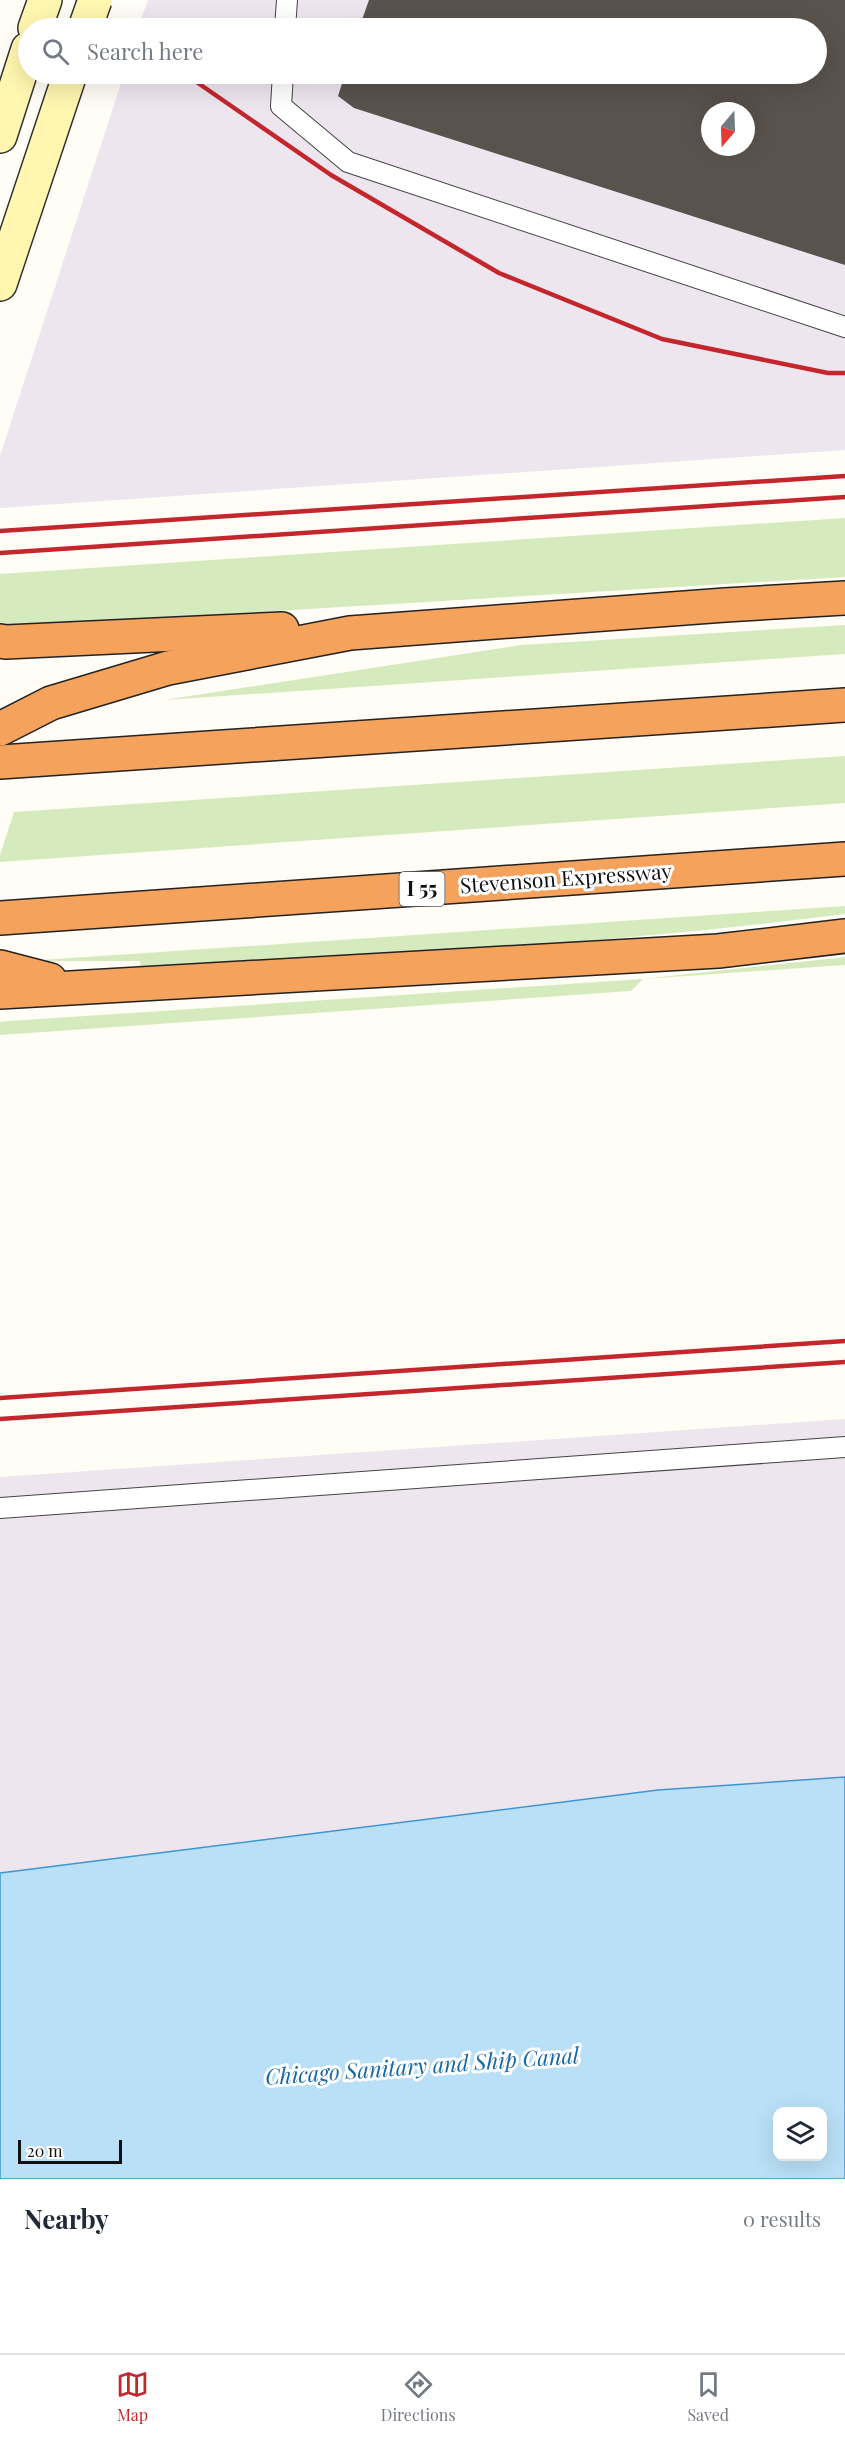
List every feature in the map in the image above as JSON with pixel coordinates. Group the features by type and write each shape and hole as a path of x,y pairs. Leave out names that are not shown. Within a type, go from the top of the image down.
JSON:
{"highway":[{"path":"0,729 51,703 168,668 350,633 845,598"},
{"path":"0,640 6,642 529,619"},
{"path":"0,762 845,705"},
{"name":"Stevenson Expressway","path":"0,918 845,859"},
{"path":"0,992 718,951 845,936"},
{"path":"0,967 39,978 93,987"}],"main road":[{"path":"39,18 45,0"},
{"path":"88,18 94,0"},
{"path":"0,135 18,80"},
{"path":"0,284 67,84"}],"lane":[{"path":"286,18 287,0"},
{"path":"282,84 281,106 348,162 845,327"},
{"path":"0,1508 845,1447"}],"shaded area":[{"path":"148,0 845,0 845,450 0,508 0,456 121,84 827,84 827,18 142,18"},
{"path":"845,1419 845,1777 658,1790 0,1873 0,1477"}],"green space":[{"path":"845,518 845,577 7,627 0,624 0,574"},
{"path":"845,625 845,654 164,700 521,645"},
{"path":"845,756 845,803 0,862 0,855 14,812"},
{"path":"845,906 845,914 669,933 493,948 141,972 140,961 26,961"},
{"path":"845,957 845,965 643,979 631,991 0,1035 0,1022 10,1021 642,979"}],"water":[{"name":"Chicago Sanitary and Ship Canal","path":"845,1777 845,2179 0,2179 0,1873 658,1790"}],"building":[{"path":"369,0 845,0 845,265 354,108 338,96 342,84 827,84 827,18 363,18"}],"railway":[{"path":"78,0 104,18"},
{"path":"199,84 331,175 499,273 662,339 828,373 845,373"},
{"path":"0,531 845,476"},
{"path":"0,553 845,497"},
{"path":"0,1398 845,1341"},
{"path":"0,1419 845,1362"}]}
